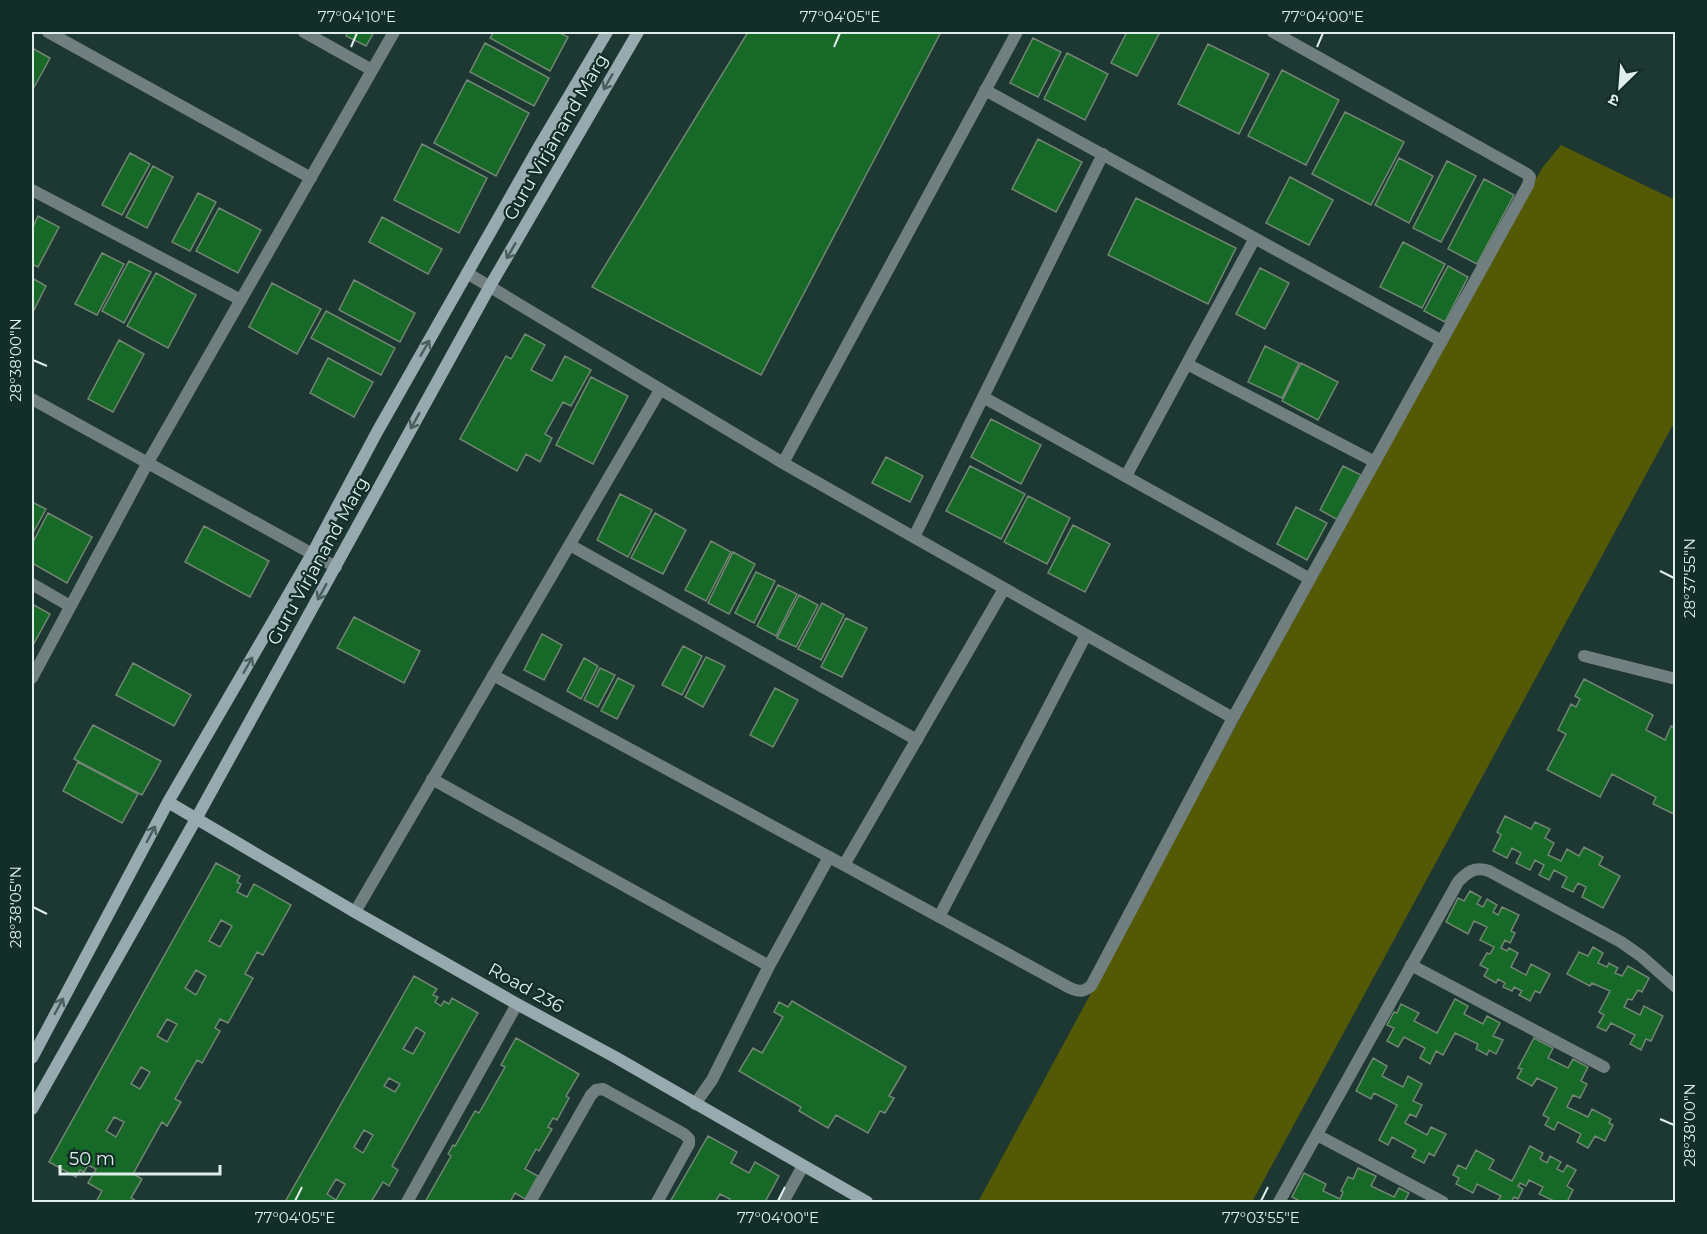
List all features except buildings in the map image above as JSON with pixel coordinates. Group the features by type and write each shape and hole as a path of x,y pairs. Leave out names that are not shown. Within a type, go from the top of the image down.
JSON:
{"street":[{"path":"48,32 311,178"},
{"path":"304,32 372,70"},
{"path":"32,678 147,464 394,32"},
{"name":"Guru Virjanand Marg","path":"32,1058 168,802 312,554 377,432 537,150 607,32"},
{"name":"Guru Virjanand Marg","path":"32,1109 196,819 490,286 635,32"},
{"path":"783,463 1017,32"},
{"path":"494,675 1070,988 1080,992 1086,990 1096,977 1233,718 1528,186 1530,177 1273,32"},
{"path":"985,90 1442,340"},
{"path":"914,537 1103,154"},
{"path":"32,190 241,300"},
{"path":"1126,476 1256,238"},
{"path":"467,273 783,463 1233,718"},
{"path":"1187,364 1375,462"},
{"path":"355,912 660,390"},
{"path":"983,397 1310,579"},
{"path":"32,399 336,567"},
{"path":"570,545 916,740"},
{"path":"32,584 70,606"},
{"path":"844,865 1004,589"},
{"path":"939,917 1086,635"},
{"path":"1584,656 1676,679"},
{"path":"432,779 769,966"},
{"name":"Road 236","path":"168,802 355,912 615,1057 867,1203"},
{"path":"695,1104 712,1080 769,966 829,856"},
{"path":"1279,1203 1458,882 1469,872 1482,869 1621,942 1641,956 1676,987"},
{"path":"1411,965 1604,1066"},
{"path":"407,1203 517,1004"},
{"path":"530,1203 591,1095 596,1090 603,1089 684,1134 689,1139 689,1144 657,1203"},
{"path":"1317,1135 1443,1203"},
{"path":"783,1203 804,1166"}],"shaded area":[{"path":"1561,145 1675,200 1675,421 1252,1202 978,1202 1542,168"}]}
